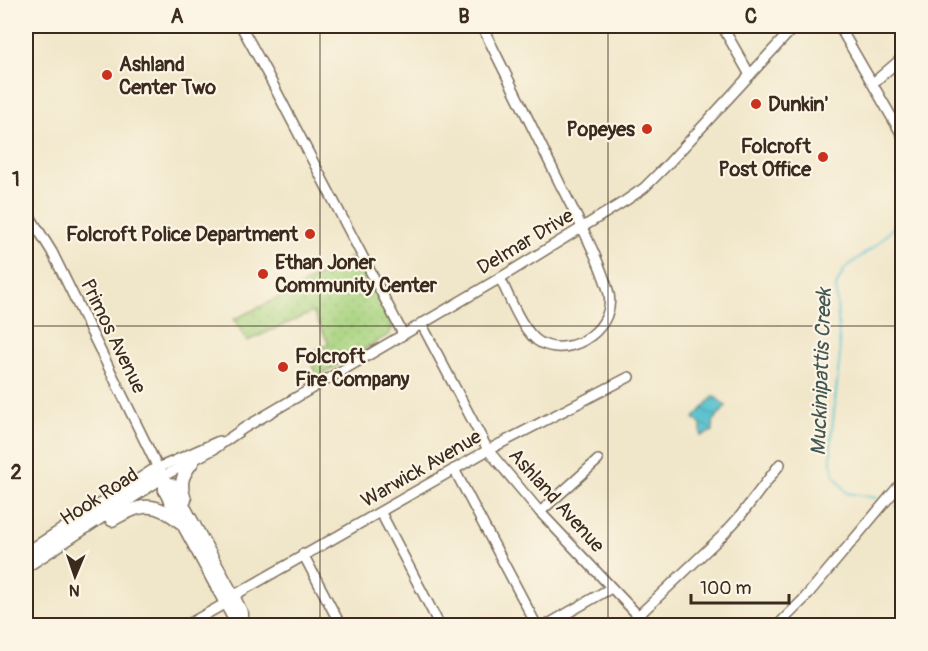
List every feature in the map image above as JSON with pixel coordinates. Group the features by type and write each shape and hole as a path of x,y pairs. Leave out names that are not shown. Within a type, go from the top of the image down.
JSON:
{"main road":[{"path":"188,524 181,485 193,461"},
{"name":"Primos Avenue","path":"162,476 172,485 188,524 229,599 242,614 242,625"},
{"name":"Hook Road","path":"26,566 162,476"},
{"name":"Hook Road","path":"26,554 162,476"},
{"path":"72,537 141,507 159,508 188,524"}],"street":[{"path":"240,26 268,75 403,334"},
{"path":"482,26 582,228 609,292 606,321 596,333 567,347 554,347 541,343 529,333 500,278"},
{"path":"722,26 750,75"},
{"name":"Delmar Drive","path":"162,476 624,203 644,188 795,26"},
{"path":"839,26 903,135"},
{"path":"873,83 903,58"},
{"name":"Primos Avenue","path":"26,210 52,252 162,476"},
{"name":"Ashland Avenue","path":"421,323 488,450 540,513 648,626"},
{"name":"Warwick Avenue","path":"185,626 303,554 381,513 488,450 629,376"},
{"name":"Delmar Drive","path":"162,476 193,461 232,436"},
{"path":"540,513 598,460"},
{"path":"639,615 735,522 780,464"},
{"path":"454,469 537,626"},
{"path":"777,626 803,600 903,482"},
{"path":"381,513 440,626"},
{"path":"303,554 341,626"},
{"path":"545,626 611,588"}],"green space":[{"path":"352,257 359,263 393,327 388,335 318,377 307,354 329,344 313,312 247,341 234,319"}],"water":[{"path":"714,396 726,406 713,422 713,431 701,436 701,425 694,418"}],"waterway":[{"name":"Muckinipattis Creek","path":"877,498 847,493 834,475 831,463 831,440 840,354 836,286 845,268 875,246 893,228 902,208"},
{"name":"Muckinipattis Creek","path":"896,507 902,503"}],"place":[{"name":"Ashland Center Two","path":"107,75"},
{"name":"Dunkin'","path":"756,104"},
{"name":"Popeyes","path":"647,129"},
{"name":"Folcroft Post Office","path":"823,157"},
{"name":"Folcroft Police Department","path":"310,234"},
{"name":"Ethan Joner Community Center","path":"263,274"},
{"name":"Folcroft Fire Company","path":"283,367"}]}
